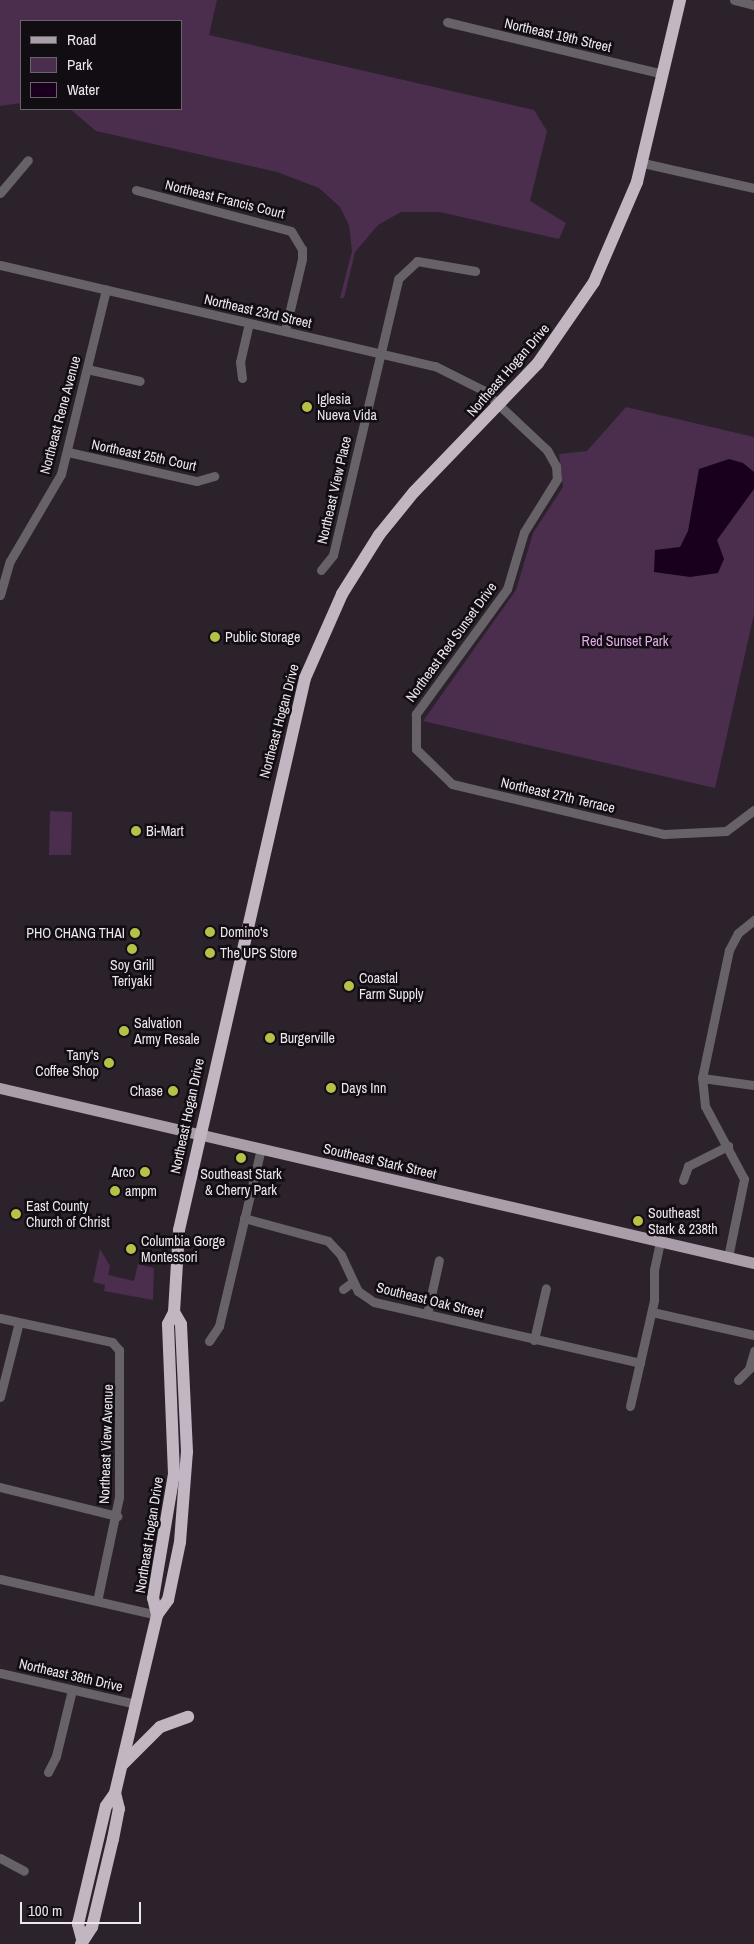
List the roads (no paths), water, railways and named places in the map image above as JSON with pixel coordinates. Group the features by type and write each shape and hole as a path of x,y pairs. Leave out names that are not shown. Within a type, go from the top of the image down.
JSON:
{"highway":[{"name":"Northeast Hogan Drive","path":"81,1942 92,1927 119,1809 116,1794 136,1704 157,1615 168,1600 176,1564 186,1480 181,1324 174,1312 179,1230 294,715 314,654 342,594 379,535 414,492 500,405 552,346 584,299 614,242 643,163 680,0"},
{"path":"122,1766 160,1727 188,1717"},
{"name":"Northeast Hogan Drive","path":"81,1942 78,1924 106,1806 116,1794"}],"main road":[{"name":"Southeast Stark Street","path":"0,1088 754,1263"}],"street":[{"path":"734,0 754,5"},
{"name":"Northeast 19th Street","path":"446,22 663,74"},
{"path":"0,193 28,160"},
{"path":"643,163 754,188"},
{"name":"Northeast Francis Court","path":"136,190 291,231 302,249 302,259 285,331"},
{"name":"Northeast View Place","path":"321,570 333,555 398,279 409,265 425,260 475,271"},
{"name":"Northeast 23rd Street","path":"0,265 381,353 458,375 500,405"},
{"name":"Northeast Rene Avenue","path":"1,590 10,561 55,486 68,452 106,289"},
{"path":"242,378 240,362 249,323"},
{"path":"87,369 140,381"},
{"name":"Northeast Red Sunset Drive","path":"416,749 413,732 416,714 507,589 524,532 555,485 552,458 500,405"},
{"name":"Northeast 25th Court","path":"68,452 197,481 214,476"},
{"name":"Northeast 27th Terrace","path":"416,749 452,784 664,834 709,834 735,827 754,810"},
{"path":"728,1257 744,1179 705,1106 702,1078 729,950 738,933 754,920"},
{"path":"702,1078 754,1085"},
{"path":"684,1180 688,1166 728,1146"},
{"path":"210,1341 219,1326 261,1148"},
{"path":"744,1179 754,1179"},
{"path":"244,1218 319,1236 341,1255 351,1283 343,1289"},
{"path":"630,1406 652,1312 660,1241"},
{"path":"427,1314 439,1260"},
{"name":"Southeast Oak Street","path":"351,1283 374,1302 640,1364"},
{"path":"534,1340 546,1288"},
{"path":"652,1312 754,1335"},
{"path":"0,1318 19,1322 0,1397"},
{"name":"Northeast View Avenue","path":"19,1322 117,1346 123,1433 117,1516 98,1601"},
{"path":"738,1380 749,1370 754,1351"},
{"path":"0,1487 117,1516"},
{"path":"0,1579 157,1615"},
{"name":"Northeast 38th Drive","path":"0,1673 136,1704"},
{"path":"48,1772 56,1756 72,1690"},
{"path":"0,1858 24,1871"}],"water":[{"path":"729,459 743,463 754,472 754,489 717,540 724,559 718,573 690,577 654,572 655,550 680,547 688,531 699,469"}],"place":[{"name":"Iglesia Nueva Vida","path":"307,407"},
{"name":"Public Storage","path":"215,637"},
{"name":"Bi-Mart","path":"136,831"},
{"name":"Domino's","path":"210,932"},
{"name":"PHO CHANG THAI","path":"135,933"},
{"name":"Soy Grill Teriyaki","path":"132,949"},
{"name":"The UPS Store","path":"210,953"},
{"name":"Coastal Farm Supply","path":"349,986"},
{"name":"Salvation Army Resale","path":"124,1031"},
{"name":"Burgerville","path":"270,1038"},
{"name":"Tany's Coffee Shop","path":"109,1063"},
{"name":"Days Inn","path":"331,1088"},
{"name":"Chase","path":"173,1091"},
{"name":"Southeast Stark & Cherry Park","path":"241,1158"},
{"name":"Arco","path":"145,1172"},
{"name":"ampm","path":"115,1191"},
{"name":"East County Church of Christ","path":"16,1214"},
{"name":"Southeast Stark & 238th","path":"638,1221"},
{"name":"Columbia Gorge Montessori","path":"131,1249"}],"park label":[{"name":"Red Sunset Park","path":"625,641"}]}
